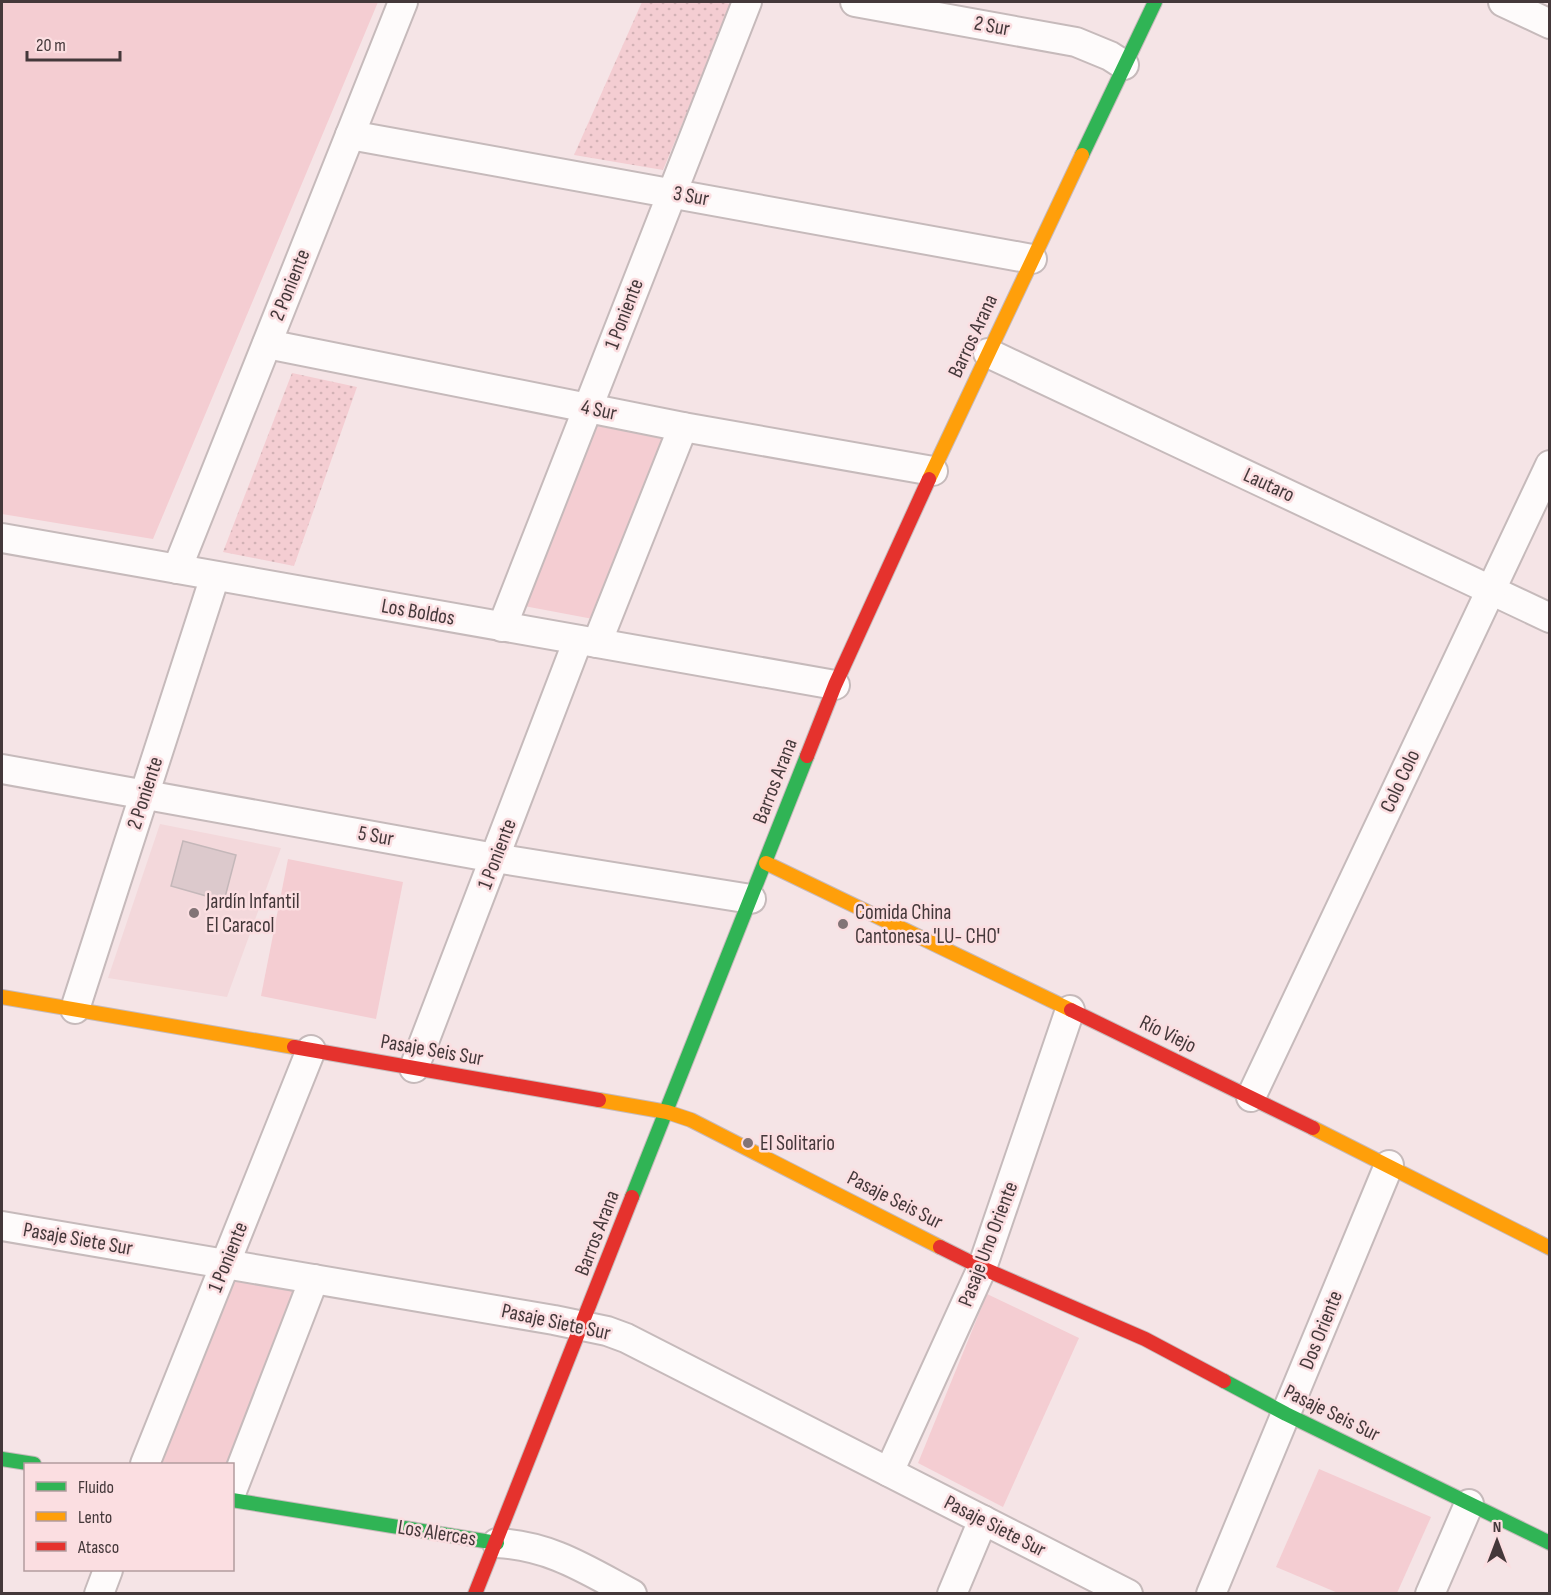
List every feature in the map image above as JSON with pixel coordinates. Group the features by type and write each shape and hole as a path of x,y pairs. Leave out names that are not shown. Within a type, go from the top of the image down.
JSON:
{"street":[{"name":"2 Poniente","path":"177,569 403,2"},
{"name":"1 Poniente","path":"502,627 747,2"},
{"name":"2 Sur","path":"855,2 1076,42 1110,56 1124,65"},
{"name":"Barros Arana","path":"475,1593 497,1543 835,686 988,353 1155,2"},
{"path":"1503,2 1550,24"},
{"name":"3 Sur","path":"350,135 1032,259"},
{"name":"4 Sur","path":"267,344 683,427 933,471"},
{"name":"Lautaro","path":"988,353 1550,618"},
{"name":"1 Poniente","path":"414,1068 495,858 683,427"},
{"name":"Colo Colo","path":"1251,1097 1550,465"},
{"name":"Los Boldos","path":"2,538 835,686"},
{"name":"2 Poniente","path":"75,1009 215,576"},
{"name":"5 Sur","path":"2,769 495,858 751,899"},
{"name":"Río Viejo","path":"766,863 1251,1097 1550,1248"},
{"name":"Pasaje Seis Sur","path":"2,997 667,1112 691,1120 982,1268 1145,1339 1286,1414 1550,1543"},
{"name":"Pasaje Uno Oriente","path":"889,1472 982,1268 1070,1010"},
{"name":"1 Poniente","path":"145,1463 311,1050"},
{"name":"Dos Oriente","path":"1210,1593 1389,1165"},
{"name":"Pasaje Siete Sur","path":"2,1226 583,1325 626,1338 1128,1593"},
{"path":"234,1486 314,1279"},
{"path":"2,1459 28,1463"},
{"name":"Los Alerces","path":"234,1500 526,1546 555,1554 632,1593"},
{"path":"1430,1593 1469,1504"},
{"path":"952,1593 983,1520"},
{"path":"99,1593 107,1571"}],"shaded area":[{"path":"2,2 378,2 153,539 2,514"},
{"path":"642,2 732,4 663,170 574,155"},
{"path":"292,373 357,387 294,566 223,552"},
{"path":"597,426 669,439 593,619 524,606"},
{"name":"Jardín Infantil El Caracol","path":"160,824 281,848 227,997 108,978"},
{"path":"288,859 403,882 376,1019 261,996"},
{"path":"227,1279 299,1290 232,1463 156,1461"},
{"path":"987,1294 1079,1338 1003,1507 918,1463"},
{"path":"1319,1469 1431,1517 1397,1593 1338,1593 1276,1567"}],"building":[{"path":"183,841 236,855 224,901 171,886"}],"traffic: fast":[{"path":"1082,155 1155,2"},
{"path":"632,1197 807,756"},
{"path":"1224,1381 1286,1414 1550,1543"},
{"path":"2,1459 28,1463"},
{"path":"234,1500 497,1543"}],"traffic: slow":[{"path":"929,479 1082,155"},
{"path":"766,863 1071,1010"},
{"path":"2,997 294,1047"},
{"path":"599,1100 667,1112 691,1120 940,1247"},
{"path":"1313,1128 1550,1248"}],"traffic: jam":[{"path":"807,756 835,685 929,479"},
{"path":"1071,1010 1313,1128"},
{"path":"294,1047 599,1100"},
{"path":"475,1594 632,1197"},
{"path":"940,1247 982,1268 1145,1339 1224,1381"}],"place":[{"name":"Jardín Infantil El Caracol","path":"194,913"},
{"name":"Comida China Cantonesa 'LU- CHO'","path":"843,924"},
{"name":"El Solitario","path":"748,1143"}]}
